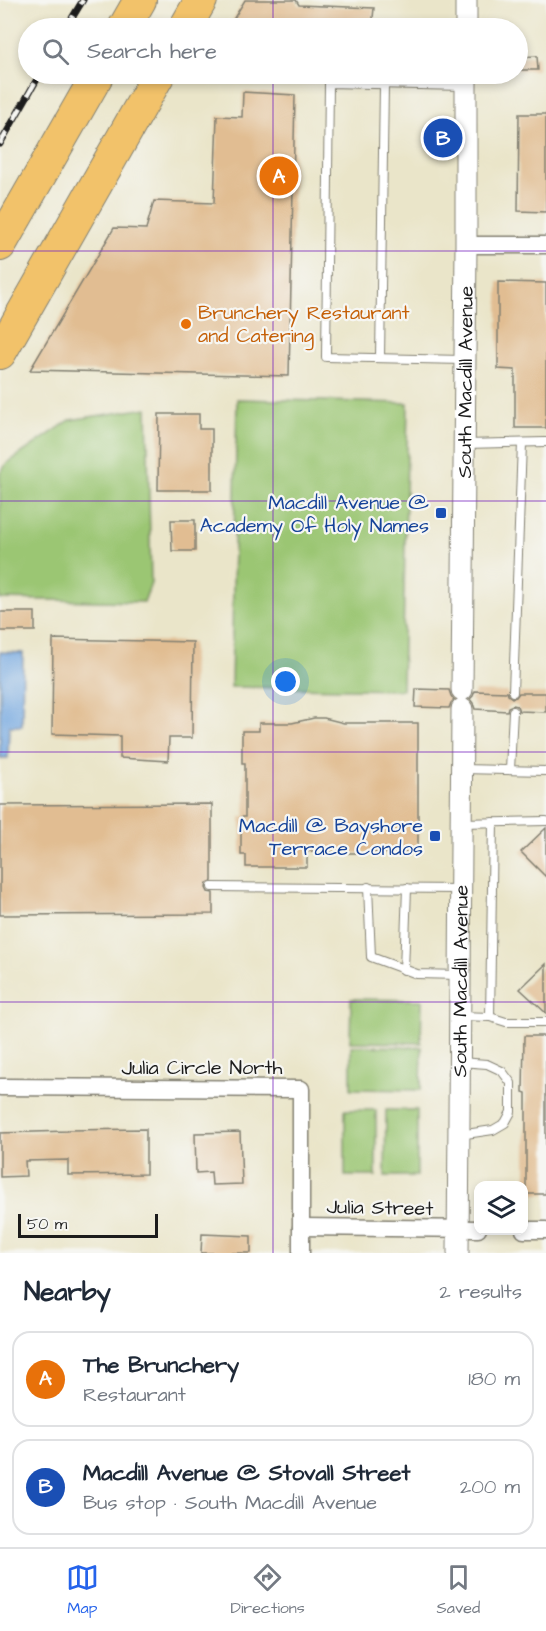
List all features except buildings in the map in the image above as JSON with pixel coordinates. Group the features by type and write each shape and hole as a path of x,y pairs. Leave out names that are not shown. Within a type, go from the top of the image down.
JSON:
{"highway":[{"path":"130,18 140,0"},
{"path":"191,18 201,0"},
{"path":"0,245 92,84"},
{"path":"0,353 153,84"}],"street":[{"path":"466,0 466,18"},
{"name":"South Macdill Avenue","path":"458,1253 468,1229 458,1136 466,84"},
{"path":"466,245 546,245"},
{"name":"Julia Circle North","path":"0,1087 301,1089 301,1227"},
{"path":"301,1227 301,1253"},
{"name":"Julia Street","path":"301,1227 468,1229"},
{"path":"528,1230 546,1230"}],"lane":[{"path":"329,84 326,357 465,360"},
{"path":"380,358 384,84"},
{"path":"465,444 546,442"},
{"path":"513,692 522,443"},
{"path":"510,770 513,711"},
{"path":"462,769 546,771"},
{"path":"461,823 546,821"},
{"path":"490,1017 493,822"},
{"path":"212,886 461,889"},
{"path":"368,887 371,957 417,974 460,975"},
{"path":"405,970 407,888"},
{"path":"459,1016 490,1017 506,1022 546,1022"},
{"path":"458,1136 492,1130 506,1124 511,1112 511,1083 502,1071 487,1064 459,1062"}],"green space":[{"path":"237,399 408,403 402,690 231,687"},
{"path":"147,408 151,583 144,602 0,599 0,473 6,464 70,420"},
{"path":"351,999 422,1000 421,1043 350,1042"},
{"path":"351,1046 422,1047 421,1090 351,1089"},
{"path":"345,1110 376,1110 376,1176 345,1176"},
{"path":"386,1110 417,1110 417,1176 385,1176"}],"water":[{"path":"0,652 23,653 22,726 9,726 8,758 0,758"}],"railway":[{"path":"72,18 83,0"},
{"path":"0,144 34,84"}],"place":[{"name":"Macdill Avenue @ Stovall Street","path":"443,138"},
{"name":"The Brunchery","path":"279,176"},
{"name":"Brunchery Restaurant and Catering","path":"186,324"},
{"name":"Macdill Avenue @ Academy Of Holy Names","path":"441,513"},
{"name":"Macdill @ Bayshore Terrace Condos","path":"435,836"}]}
